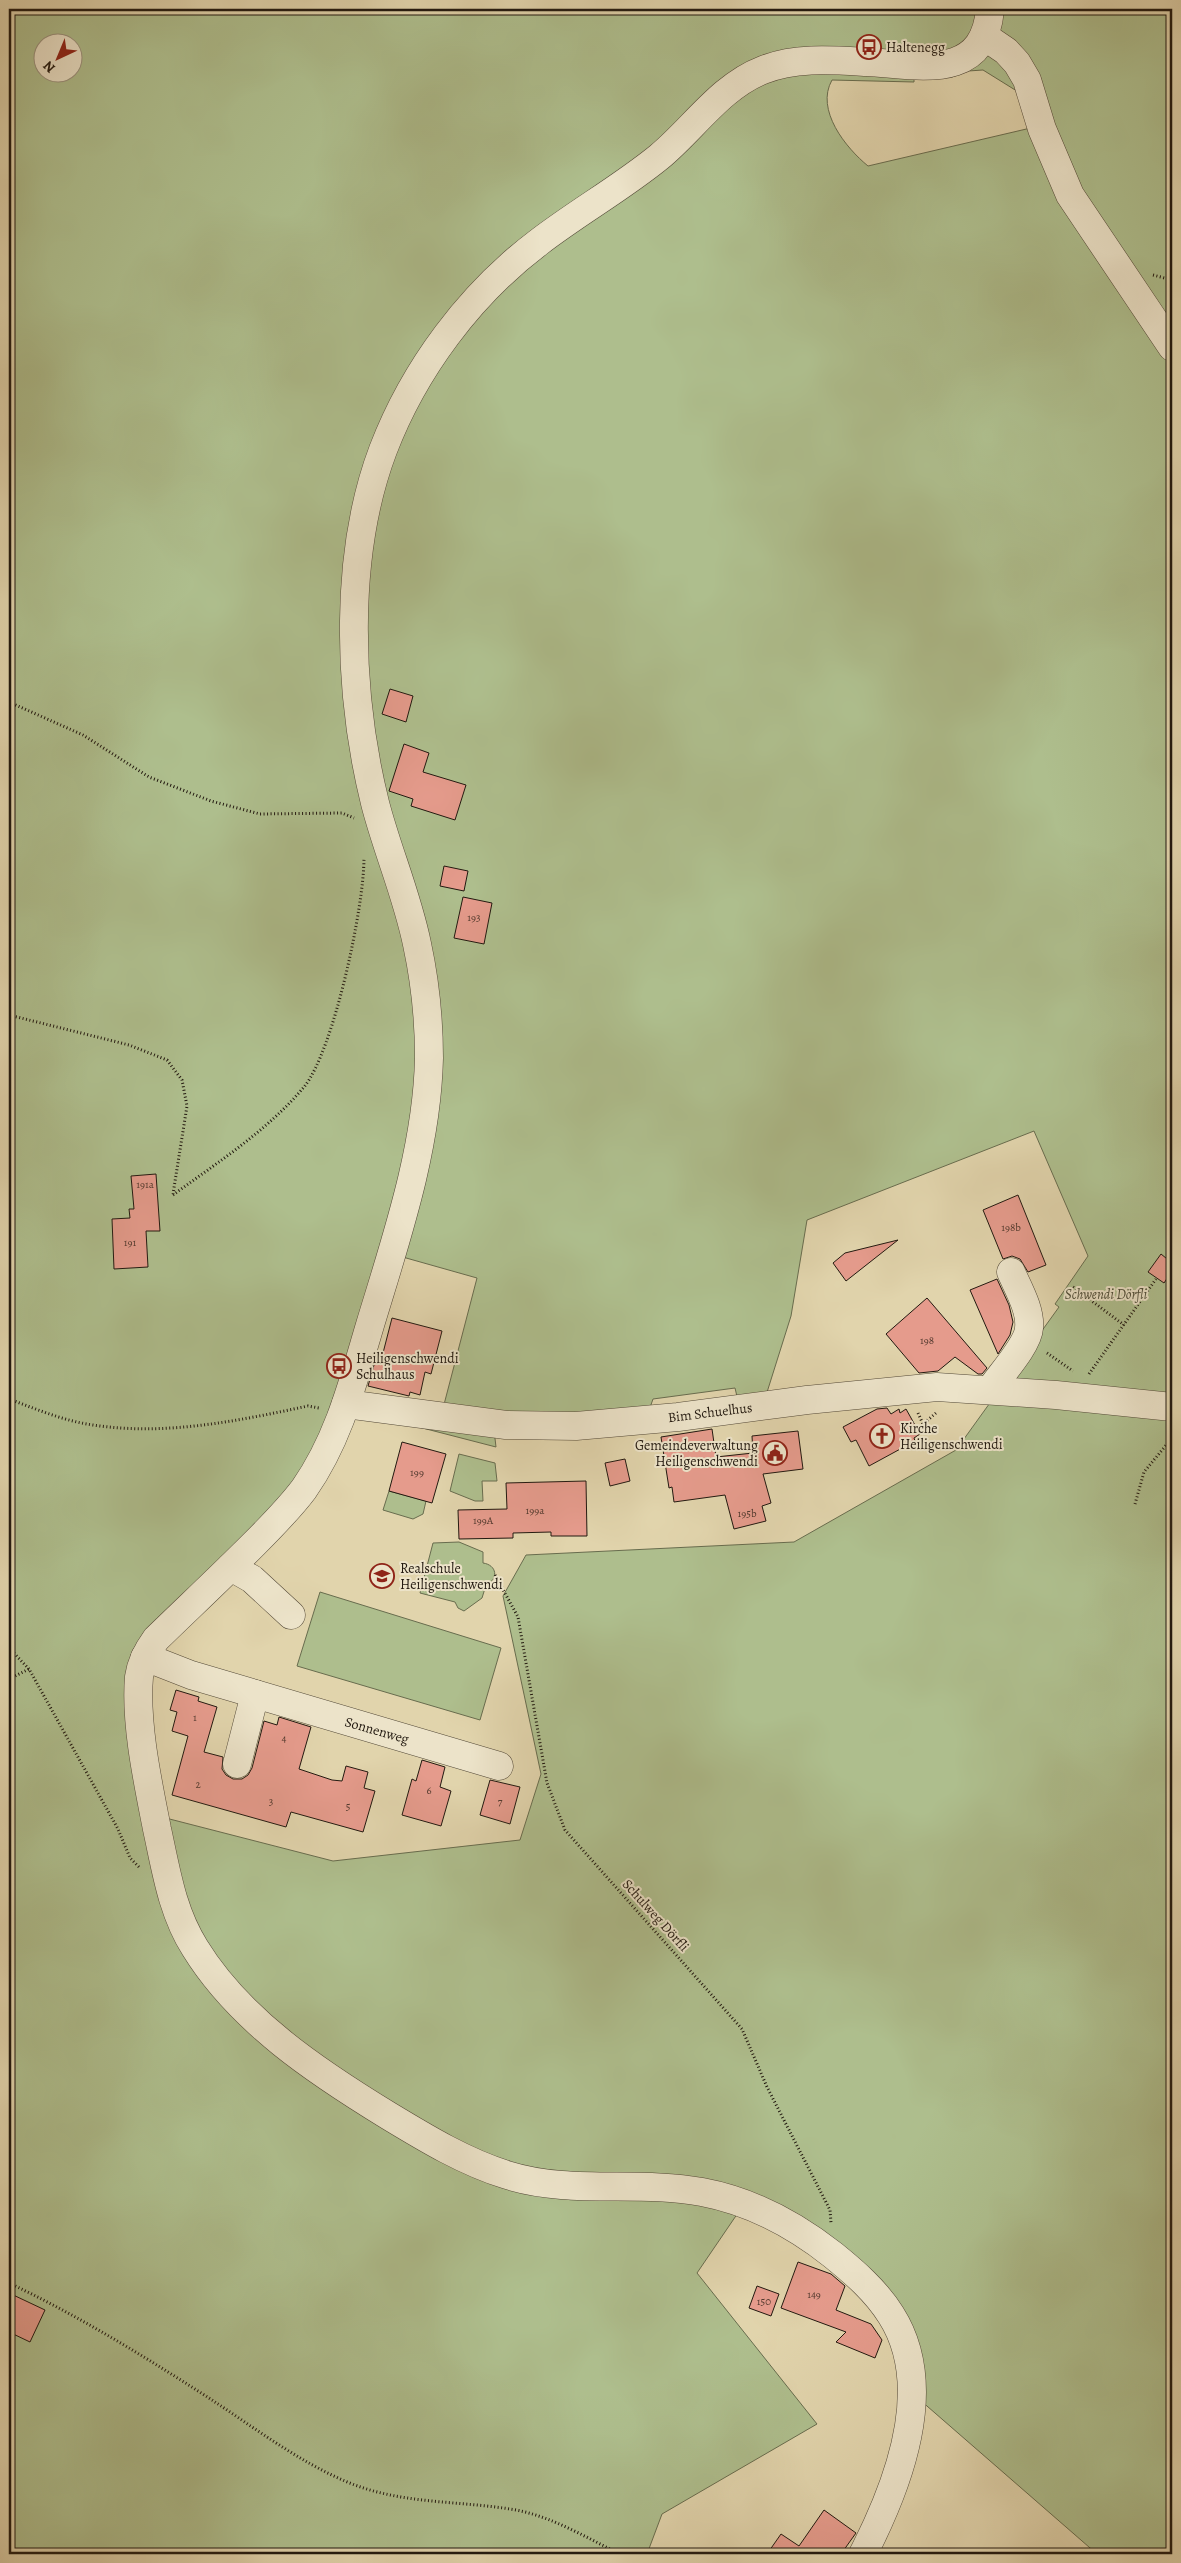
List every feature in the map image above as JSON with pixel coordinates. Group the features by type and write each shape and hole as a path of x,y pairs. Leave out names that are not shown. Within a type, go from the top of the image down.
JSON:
{"street":[{"path":"990,17 1006,51 1017,63 1027,80 1042,128 1070,195 1172,347"},
{"path":"875,2544 905,2444 912,2393 911,2372 900,2333 892,2316 861,2279 835,2256 798,2230 773,2216 721,2196 670,2188 549,2185 510,2176 484,2167 419,2134 347,2090 286,2046 236,2001 193,1946 172,1896 154,1815 142,1733 139,1675 145,1657 156,1639 286,1512 305,1488 331,1445 345,1410 392,1254 414,1166 423,1121 429,1056 428,1024 417,943 376,804 360,718 355,653 358,564 366,509 384,449 405,402 421,373 460,318 487,289 536,244 656,160 723,96 753,74 790,62 864,62 928,67 944,66 958,61 971,53 990,17"},
{"path":"990,1390 1023,1343 1030,1327 1024,1303 1011,1272"},
{"name":"Bim Schuelhus","path":"345,1410 506,1425 576,1426 686,1416 913,1388 937,1387 990,1390 1079,1388 1172,1407"},
{"path":"231,1567 252,1579 291,1615"},
{"name":"Sonnenweg","path":"145,1657 169,1668 500,1766"},
{"path":"237,1764 255,1694"}],"path":[{"path":"9,702 83,735 149,777 211,801 260,814 342,813 358,819"},
{"path":"9,1015 128,1045 168,1060 182,1080 187,1106 173,1195 278,1115 305,1085 316,1068 330,1034 346,971 364,874 364,851"},
{"path":"1046,1352 1079,1388 1156,1279"},
{"path":"1074,1287 1124,1325"},
{"path":"9,1399 91,1425 138,1430 193,1427 230,1422 308,1406 345,1410"},
{"path":"1135,1504 1144,1472 1172,1438"},
{"name":"Schulweg Dörfli","path":"496,1575 518,1617 547,1783 565,1830 742,2029 767,2087 830,2210 835,2256"},
{"path":"9,1648 29,1669 118,1828 130,1858 144,1871 167,1874"},
{"path":"9,1679 29,1669"},
{"path":"9,2283 162,2367 255,2428 344,2481 365,2489 402,2498 516,2510 535,2515 558,2523 620,2554"}],"green space":[{"name":"Schwendi Dörfli","path":"9,9 1172,9 1172,2554 1097,2554 912,2393 892,2316 744,2204 697,2273 817,2424 662,2514 647,2554 9,2554","holes":["983,70 1020,93 1035,127 868,166 842,139 830,116 827,104 832,80 914,82 914,77 952,77 968,71","1034,1131 1088,1256 1055,1304 1059,1307 956,1450 794,1542 526,1555 503,1596 541,1774 520,1840 333,1861 154,1815 149,1649 331,1445 392,1254 477,1278 441,1416 646,1419 653,1399 735,1388 740,1409 763,1405 791,1316 807,1220"]},
{"path":"407,1424 494,1430 496,1447"},
{"path":"459,1454 495,1463 497,1481 482,1481 483,1501 475,1501 450,1491"},
{"path":"389,1491 426,1501 423,1514 413,1519 383,1510"},
{"path":"459,1542 483,1552 483,1563 491,1566 495,1572 493,1579 486,1585 482,1598 464,1611 458,1608 455,1602 420,1593 433,1543"},
{"path":"320,1592 501,1648 480,1720 297,1666"}],"building":[{"path":"390,689 413,696 406,722 382,714"},
{"path":"404,744 429,753 423,772 466,785 455,820 411,806 413,799 389,791"},
{"path":"444,866 468,871 464,891 440,886"},
{"path":"463,897 492,903 484,944 454,938"},
{"path":"156,1174 160,1231 146,1231 148,1267 114,1269 112,1219 130,1218 129,1209 134,1209 131,1176"},
{"path":"1018,1195 1046,1265 1028,1272 1020,1259 1012,1256 1003,1259 983,1210"},
{"path":"898,1240 846,1281 833,1263 845,1253"},
{"path":"1161,1254 1172,1263 1172,1271 1164,1283 1148,1272"},
{"path":"997,1279 1009,1305 1013,1322 1010,1335 998,1354 970,1290"},
{"path":"927,1298 987,1368 982,1374 978,1374 955,1357 938,1371 919,1373 886,1334"},
{"path":"392,1318 442,1331 431,1374 425,1372 420,1395 410,1392 409,1396 368,1386 378,1351 383,1353"},
{"path":"338,1355 344,1357 339,1374 333,1372"},
{"name":"Kirche Heiligenschwendi","path":"887,1408 891,1414 899,1409 900,1413 906,1409 920,1434 914,1438 915,1441 869,1466 856,1440 851,1442 843,1427 877,1409"},
{"path":"712,1429 716,1457 753,1453 752,1436 798,1431 803,1469 763,1474 771,1503 762,1506 766,1521 734,1529 725,1495 674,1502 672,1487 669,1488 661,1437"},
{"path":"402,1442 446,1454 432,1503 389,1491"},
{"path":"625,1459 630,1481 610,1486 605,1463"},
{"path":"586,1481 587,1536 551,1536 551,1532 513,1533 513,1538 459,1539 458,1510 507,1509 506,1483"},
{"path":"176,1690 199,1697 198,1701 217,1707 204,1752 223,1757 222,1769 226,1775 233,1779 242,1779 248,1775 252,1768 264,1721 277,1725 279,1717 311,1727 299,1769 332,1780 342,1781 346,1766 368,1772 364,1788 375,1791 363,1832 291,1812 286,1827 172,1795 188,1736 172,1731 177,1712 170,1710"},
{"path":"422,1760 445,1767 440,1787 451,1791 441,1826 402,1815 412,1779 416,1781"},
{"path":"490,1780 520,1787 510,1824 480,1815"},
{"path":"798,2262 831,2274 845,2286 836,2310 871,2324 882,2340 875,2358 836,2342 846,2332 781,2308"},
{"path":"757,2286 779,2294 771,2316 749,2308"},
{"path":"9,2293 45,2310 30,2342 9,2332"},
{"path":"824,2510 856,2533 841,2554 767,2554 781,2534 799,2546"}],"place":[{"name":"Haltenegg","path":"869,47"},
{"name":"Heiligenschwendi Schulhaus","path":"339,1366"},
{"name":"Kirche Heiligenschwendi","path":"882,1436"},
{"name":"Gemeindeverwaltung Heiligenschwendi","path":"775,1453"},
{"name":"Realschule Heiligenschwendi","path":"382,1576"}]}
